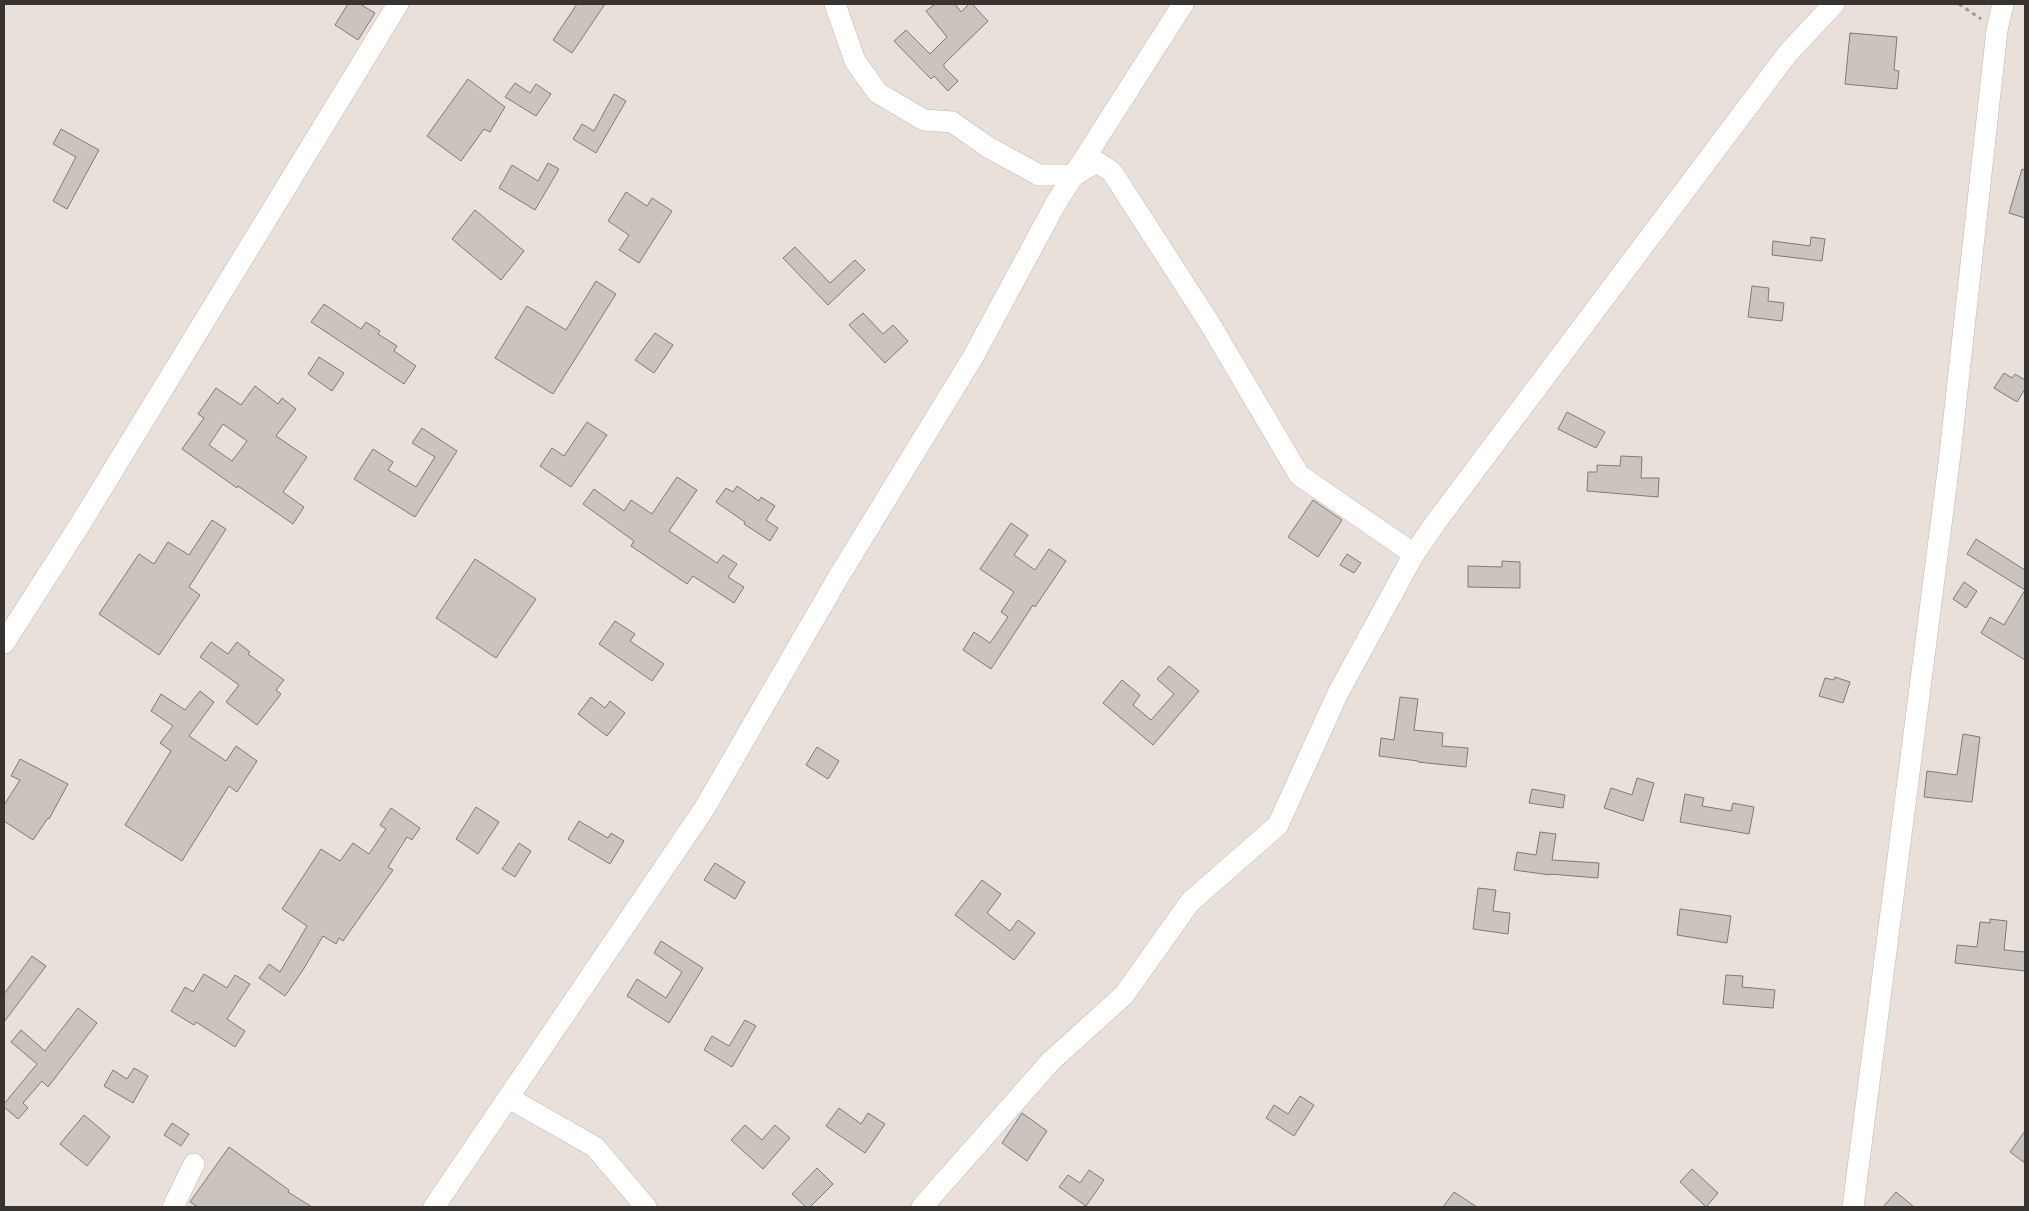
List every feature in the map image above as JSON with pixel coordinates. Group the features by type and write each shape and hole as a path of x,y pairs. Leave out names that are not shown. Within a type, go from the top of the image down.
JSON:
{"street":[{"path":"4,643 79,526 398,4"},
{"path":"835,4 855,62 878,93 924,120 952,122 988,147 1039,175 1075,175 1097,162 1112,172 1210,324 1299,475 1414,554"},
{"path":"434,1207 704,809 839,576 973,357 1056,203 1183,4"},
{"path":"922,1207 1052,1061 1124,996 1190,902 1278,826 1338,693 1414,554 1436,522 1788,53 1834,4"},
{"path":"1853,1207 1949,463 1997,30 2004,4"},
{"path":"508,1098 595,1147 646,1207"},
{"path":"173,1207 194,1164"}],"path":[{"path":"1959,4 1997,30"}],"building":[{"path":"348,4 360,4 375,13 358,40 335,25"},
{"path":"577,4 605,4 572,53 553,40"},
{"path":"935,4 955,4 961,12 969,4 972,4 988,21 944,64 944,67 958,81 948,91 934,76 931,79 894,41 906,30 930,54 947,37 926,11"},
{"path":"1850,33 1897,37 1894,70 1899,71 1897,89 1845,84"},
{"path":"468,79 505,107 490,132 484,129 461,161 427,136"},
{"path":"515,83 530,93 536,84 551,94 536,116 505,97"},
{"path":"614,94 626,101 596,153 573,139 582,124 594,131"},
{"path":"61,129 99,150 67,209 53,201 76,157 53,144"},
{"path":"548,163 559,169 535,210 499,188 512,165 538,181"},
{"path":"2022,169 2025,170 2025,218 2009,213"},
{"path":"626,192 647,206 652,198 672,211 639,263 619,250 629,235 608,221"},
{"path":"475,210 524,251 501,280 452,239"},
{"path":"1811,237 1825,239 1822,261 1772,255 1773,241 1810,246"},
{"path":"795,247 830,283 855,260 865,270 828,305 783,258"},
{"path":"596,281 616,294 553,394 495,358 527,306 566,330"},
{"path":"1752,286 1769,288 1768,301 1784,303 1782,321 1748,317"},
{"path":"324,304 361,329 366,322 380,331 378,334 397,346 394,351 416,366 404,384 311,322"},
{"path":"863,313 883,334 893,325 908,341 885,363 849,325"},
{"path":"655,333 673,345 654,373 635,360"},
{"path":"319,357 344,373 332,391 308,374"},
{"path":"2004,373 2012,378 2015,374 2025,380 2025,389 2017,402 1994,388"},
{"path":"255,386 278,404 282,398 296,409 276,436 307,457 283,492 304,507 293,524 238,486 237,488 182,449 204,418 198,414 216,388 241,405","holes":["223,424 247,441 232,461 209,445"]},
{"path":"1567,412 1605,432 1596,448 1558,429"},
{"path":"587,422 607,435 571,487 540,466 552,448 564,456"},
{"path":"422,428 457,451 415,517 354,479 373,449 393,462 388,470 416,487 435,457 412,443"},
{"path":"1621,456 1642,457 1641,478 1659,478 1658,497 1587,491 1588,472 1597,472 1597,465 1620,466"},
{"path":"677,477 697,490 669,531 717,563 723,555 737,564 728,577 744,587 734,603 693,576 687,584 631,546 634,541 583,504 594,489 624,511 631,500 652,514"},
{"path":"737,486 759,501 761,497 775,506 766,520 778,528 770,541 716,502 726,488 733,492"},
{"path":"1313,500 1342,520 1318,557 1288,537"},
{"path":"212,520 226,529 189,587 200,595 159,655 99,614 139,554 154,564 168,542 189,555"},
{"path":"1011,523 1028,535 1014,555 1035,570 1049,549 1066,561 1035,607 1033,605 991,669 963,650 974,632 990,643 1008,617 1001,612 1014,592 980,569"},
{"path":"1976,539 2025,570 2025,590 1967,554"},
{"path":"1347,554 1361,563 1354,573 1340,565"},
{"path":"475,559 536,599 496,658 436,618"},
{"path":"1502,561 1520,562 1520,588 1468,587 1468,566 1502,567"},
{"path":"1964,582 1977,591 1966,608 1953,599"},
{"path":"2025,590 2025,660 1981,633 1990,617 2004,625"},
{"path":"615,621 635,634 630,641 664,664 652,681 599,644"},
{"path":"211,642 228,654 237,642 250,652 248,654 284,680 276,690 281,694 257,725 226,702 239,685 200,657"},
{"path":"1169,666 1199,691 1153,745 1103,703 1122,680 1140,695 1133,705 1151,720 1174,694 1157,679"},
{"path":"1835,677 1850,682 1843,703 1819,696 1825,678 1834,680"},
{"path":"200,691 214,702 189,736 226,761 236,746 257,761 237,792 229,786 182,861 125,825 171,751 160,743 173,726 151,711 161,694 185,710"},
{"path":"591,697 605,708 610,701 625,713 607,736 578,714"},
{"path":"1400,697 1418,699 1414,730 1443,733 1442,746 1468,748 1466,767 1379,756 1381,738 1394,740"},
{"path":"1963,734 1980,737 1972,802 1924,797 1927,771 1957,775"},
{"path":"817,747 839,761 828,779 806,765"},
{"path":"20,759 68,784 49,819 33,840 4,821 4,805 20,780 11,776"},
{"path":"1637,778 1654,783 1643,821 1604,808 1611,788 1632,795"},
{"path":"1532,789 1565,795 1563,808 1529,803"},
{"path":"1685,794 1704,798 1702,806 1731,811 1733,803 1754,807 1749,834 1680,822"},
{"path":"476,807 499,822 478,854 456,839"},
{"path":"391,808 420,828 412,840 407,837 388,867 393,870 343,941 339,938 336,944 323,936 285,996 259,978 269,964 280,972 307,926 282,909 321,849 340,861 353,843 369,854 386,829 380,825"},
{"path":"579,821 608,838 611,833 624,841 610,864 568,839"},
{"path":"1540,832 1556,834 1552,860 1599,863 1598,878 1550,875 1514,870 1517,852 1536,855"},
{"path":"519,843 531,851 515,877 502,869"},
{"path":"715,863 745,882 735,899 704,880"},
{"path":"982,880 1001,894 987,913 1010,931 1018,920 1035,933 1014,960 955,915"},
{"path":"1478,888 1496,890 1493,911 1510,913 1508,934 1473,929"},
{"path":"1680,909 1731,916 1727,943 1677,935"},
{"path":"1990,919 2007,921 2004,950 2025,952 2025,971 1955,963 1957,945 1977,947 1980,922 1990,923"},
{"path":"661,941 703,968 669,1023 627,996 637,979 666,998 682,972 654,953"},
{"path":"32,956 46,966 4,1022 4,994"},
{"path":"204,974 227,988 235,975 250,984 227,1019 245,1031 235,1047 196,1022 194,1025 171,1011 185,987 193,992"},
{"path":"1726,975 1743,976 1742,987 1775,990 1773,1008 1723,1004"},
{"path":"78,1008 97,1023 48,1087 42,1081 23,1103 28,1108 18,1119 4,1107 4,1104 37,1064 11,1042 21,1030 45,1051"},
{"path":"745,1020 756,1026 732,1067 704,1050 712,1036 729,1046"},
{"path":"134,1068 148,1076 133,1103 104,1086 113,1070 127,1079"},
{"path":"1300,1096 1314,1105 1294,1136 1266,1118 1274,1105 1288,1114"},
{"path":"839,1108 861,1124 868,1113 885,1124 865,1153 826,1126"},
{"path":"1022,1113 1047,1131 1027,1161 1002,1143"},
{"path":"84,1115 110,1137 87,1166 60,1144"},
{"path":"172,1123 189,1134 181,1146 164,1135"},
{"path":"745,1125 762,1140 775,1125 790,1138 763,1169 731,1140"},
{"path":"2025,1131 2025,1163 2010,1152"},
{"path":"229,1147 289,1190 288,1192 312,1207 198,1207 190,1202"},
{"path":"817,1168 833,1184 810,1207 806,1207 792,1194"},
{"path":"1692,1169 1718,1193 1706,1207 1680,1182"},
{"path":"1089,1170 1104,1180 1086,1206 1059,1187 1068,1175 1080,1183"},
{"path":"1454,1192 1477,1207 1443,1207"},
{"path":"1896,1192 1914,1207 1883,1207"}]}
